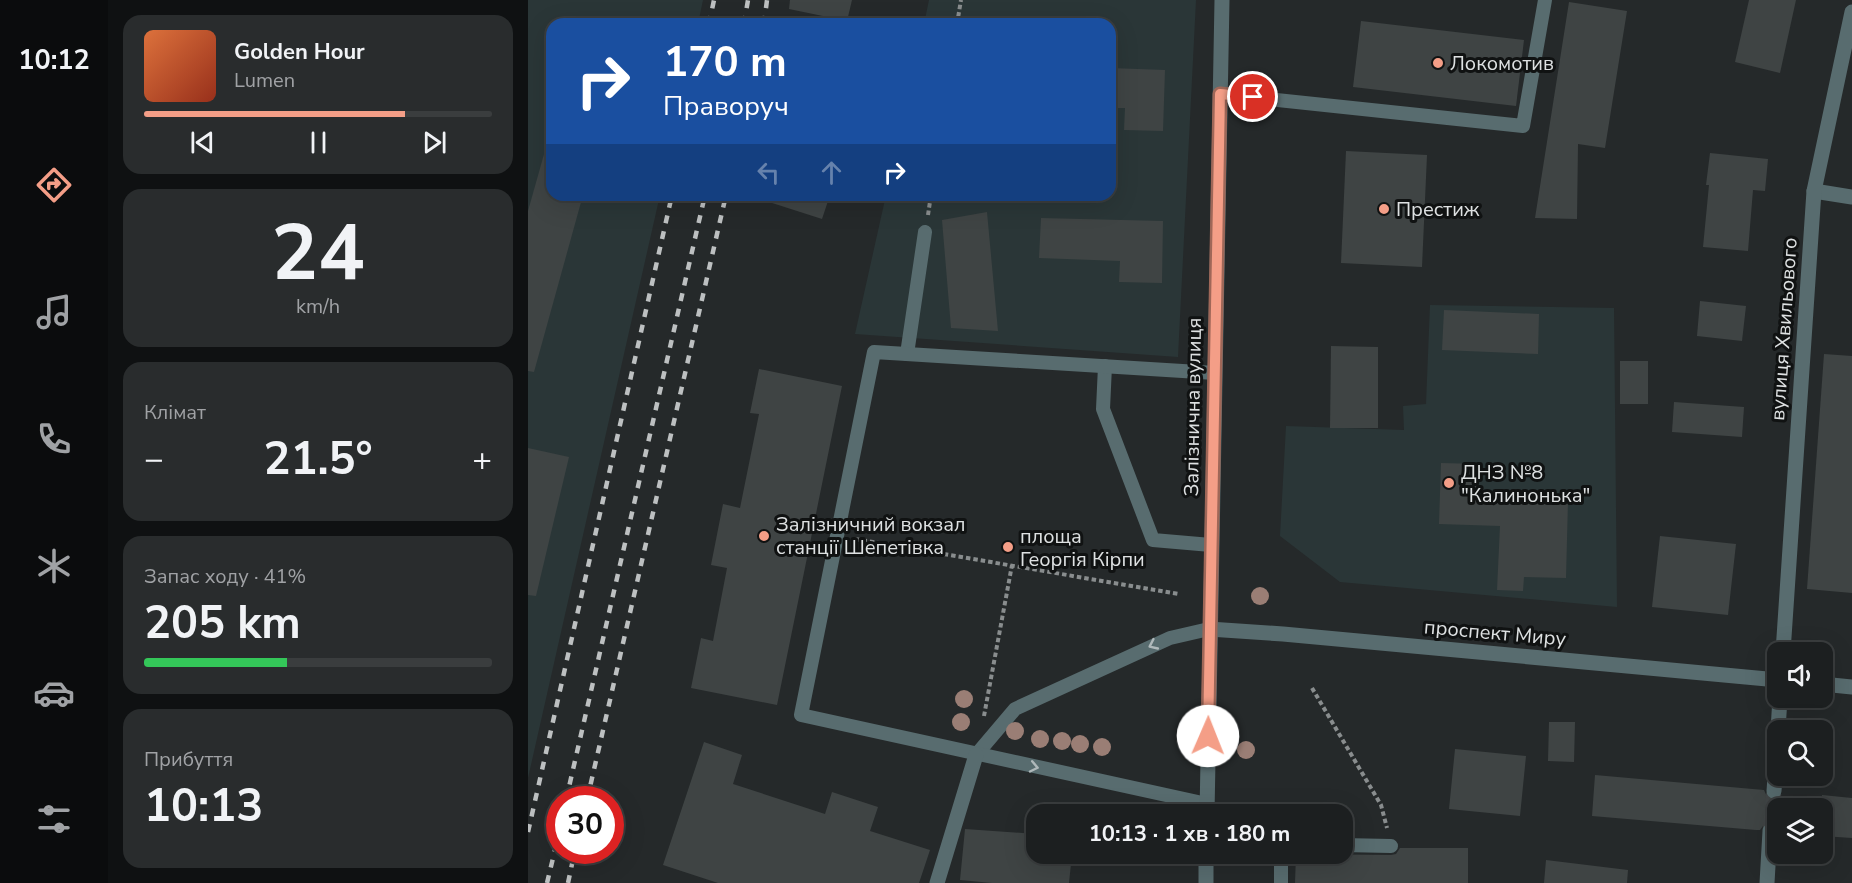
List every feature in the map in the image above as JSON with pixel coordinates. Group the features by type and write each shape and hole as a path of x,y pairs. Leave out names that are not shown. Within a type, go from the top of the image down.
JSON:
{"street":[{"name":"Залізнична вулиця","path":"1207,804 1222,0"},
{"name":"вулиця Хвильового","path":"1784,642 1814,191 1852,12"},
{"path":"1814,191 1852,197"},
{"name":"проспект Миру","path":"1209,629 1767,679"},
{"path":"1833,685 1852,687"},
{"path":"937,883 976,755"},
{"path":"1774,786 1774,791"},
{"path":"1206,864 1206,883"},
{"path":"1767,883 1768,864"}],"lane":[{"path":"1220,94 1524,126 1545,0"},
{"path":"907,354 925,232"},
{"path":"1186,804 801,715 874,352 1215,373"},
{"path":"1105,366 1103,409 1153,540 1211,545"},
{"path":"976,755 1015,709 1170,638 1209,629"},
{"path":"1353,845 1391,846"},
{"path":"1281,864 1281,883"}],"path":[{"path":"958,18 961,0"},
{"path":"837,537 1179,594"},
{"path":"982,722 1012,566"},
{"path":"1312,688 1381,805 1391,846"}],"shaded area":[{"path":"528,0 703,0 699,18 546,18 546,201 659,201 528,778"},
{"path":"929,0 1196,0 1178,357 855,334 885,201 1116,201 1116,18 925,18"},
{"name":"ДНЗ №8 \"Калинонька\"","path":"1430,305 1614,308 1617,607 1340,582 1280,536 1286,426 1404,430 1403,406 1426,404"}],"building":[{"path":"790,0 852,0 848,18 832,18 789,9"},
{"path":"1749,0 1796,0 1780,73 1735,62"},
{"path":"1569,2 1627,11 1605,148 1578,144 1577,219 1535,218"},
{"name":"Локомотив","path":"1361,21 1524,40 1516,106 1353,87"},
{"path":"1116,68 1165,70 1163,131 1124,130 1125,108 1116,108"},
{"path":"546,147 546,201 581,201 534,372 528,371 528,211"},
{"name":"Престиж","path":"1346,151 1427,155 1422,267 1341,263"},
{"path":"1710,153 1768,159 1765,191 1753,190 1748,251 1703,247"},
{"path":"766,201 828,201 822,219"},
{"path":"987,212 998,331 951,328 942,220"},
{"path":"1041,218 1163,221 1162,283 1119,282 1120,261 1039,258"},
{"path":"1700,301 1746,306 1742,341 1697,336"},
{"path":"1444,310 1539,314 1538,354 1442,350"},
{"path":"1331,346 1378,347 1378,428 1330,428"},
{"path":"1824,354 1852,356 1852,593 1807,589"},
{"path":"1620,361 1648,361 1648,404 1620,404"},
{"name":"Залізничний вокзал станції Шепетівка","path":"759,369 842,386 777,705 691,688 701,638 713,641 727,568 711,565 723,504 740,508 759,414 750,413"},
{"path":"1674,402 1744,407 1742,437 1672,432"},
{"path":"528,448 569,457 536,596 528,595"},
{"path":"1441,463 1478,464 1476,497 1568,501 1566,578 1524,577 1523,591 1497,590 1500,526 1439,524"},
{"path":"1660,536 1736,544 1728,615 1652,607"},
{"path":"1549,722 1575,722 1574,762 1548,761"},
{"path":"704,742 742,755 733,784 825,814 832,792 878,807 870,831 930,850 919,883 718,883 663,865"},
{"path":"1455,749 1526,756 1520,816 1449,809"},
{"path":"1595,775 1764,790 1768,798 1767,822 1760,830 1592,816"},
{"path":"1822,795 1852,798 1852,838 1833,837 1833,798 1822,798"},
{"path":"965,829 1026,833 1026,864 1071,864 1069,883 992,883 960,880"},
{"path":"1400,848 1468,848 1468,883 1295,883 1296,864 1353,864 1353,855 1396,854"},
{"path":"1546,860 1628,870 1627,883 1544,883"}],"tunnel":[{"path":"1773,798 1774,791"}],"railway":[{"path":"710,18 714,0"},
{"path":"745,18 748,0"},
{"path":"765,18 767,0"},
{"path":"528,832 671,201"},
{"path":"569,786 704,201"},
{"path":"590,786 725,201"},
{"path":"547,883 552,864"},
{"path":"568,883 572,864"}],"place":[{"name":"Локомотив","path":"1438,63"},
{"name":"Престиж","path":"1384,209"},
{"name":"ДНЗ №8 \"Калинонька\"","path":"1449,483"},
{"name":"Залізничний вокзал станції Шепетівка","path":"764,536"},
{"name":"площа Георгія Кірпи","path":"1008,547"}],"route":[{"path":"1208,736 1220,94 1253,97"}]}
